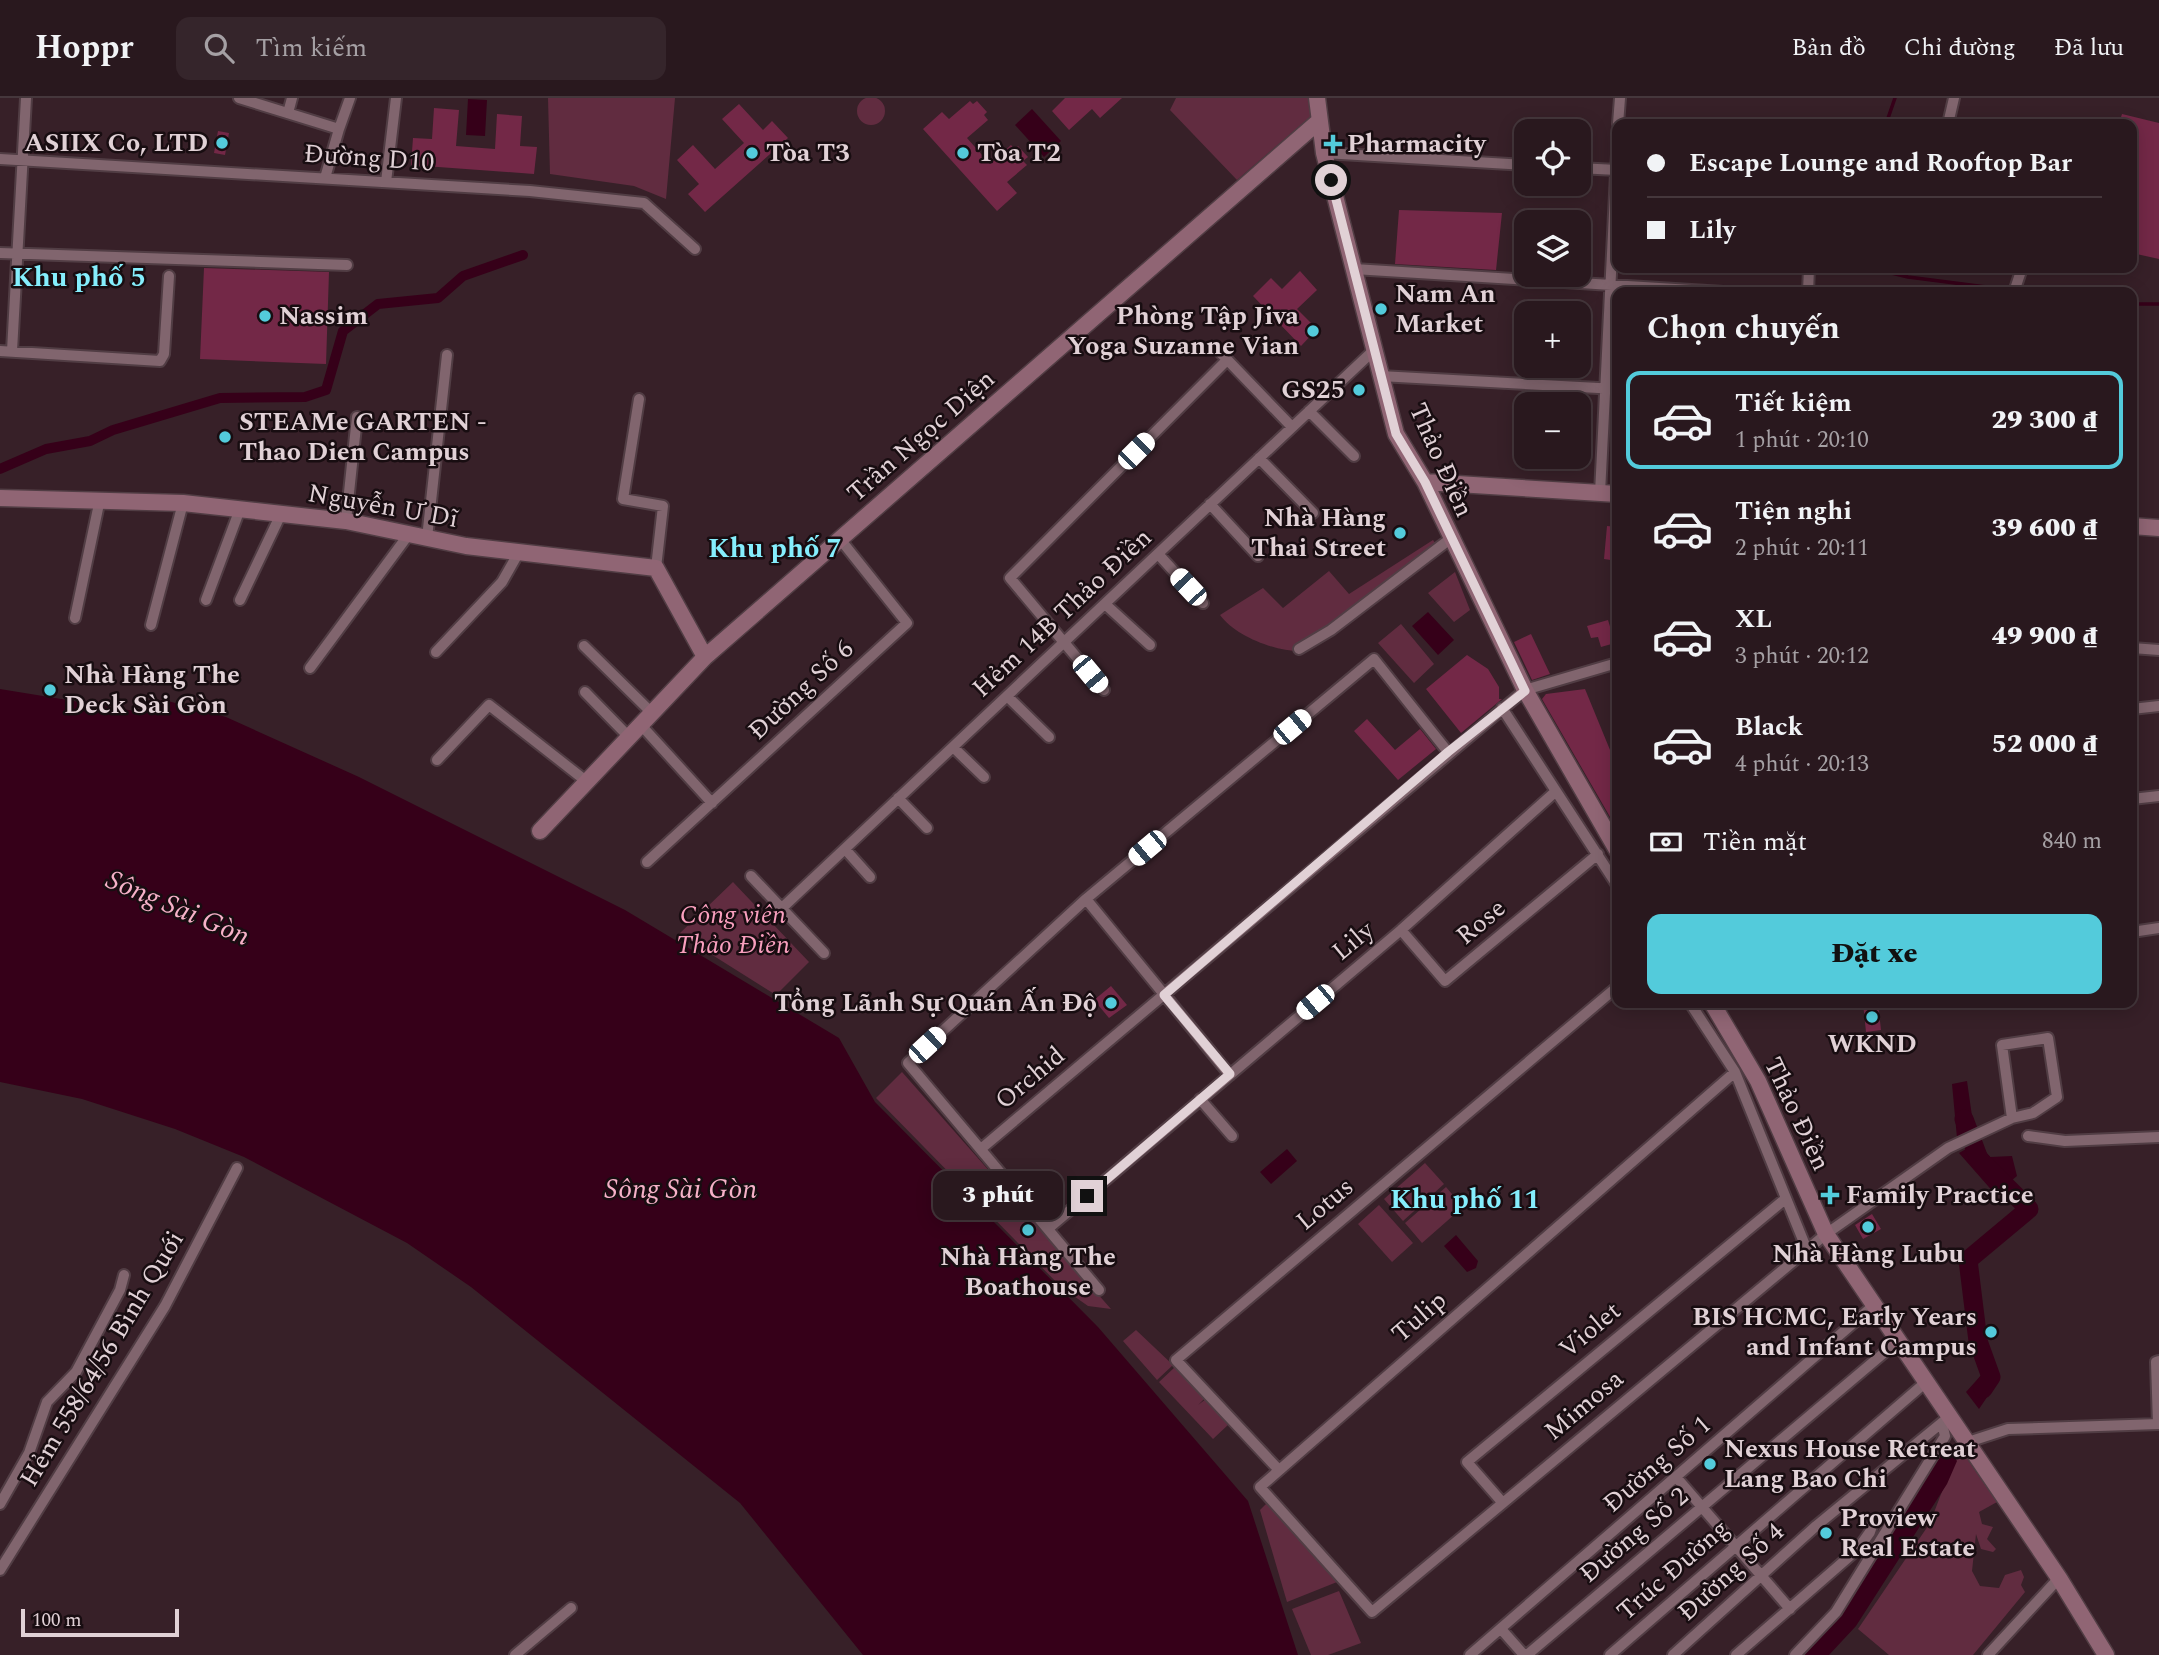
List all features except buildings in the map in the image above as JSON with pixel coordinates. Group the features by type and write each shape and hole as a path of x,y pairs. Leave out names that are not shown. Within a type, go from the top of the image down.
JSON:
{"street":[{"path":"26,98 17,254 6,351 160,361 164,354 169,276"},
{"path":"239,98 339,129"},
{"path":"288,113 292,98"},
{"path":"325,178 350,98"},
{"path":"386,182 396,98"},
{"name":"Thảo Điền","path":"1317,98 1324,153 1396,434 1425,482 1525,691 1612,841"},
{"path":"1619,119 1620,98"},
{"path":"1949,119 1954,98"},
{"name":"Trần Ngọc Diện","path":"540,831 705,657 1318,122"},
{"path":"1324,153 1514,164"},
{"name":"Đường D10","path":"0,159 386,182 644,203 695,249"},
{"path":"1591,169 1612,170"},
{"path":"1600,493 1611,388 1612,252"},
{"path":"0,253 347,265"},
{"path":"1354,269 1642,287"},
{"path":"1216,348 1292,427"},
{"name":"Hẻm 14B Thảo Điền","path":"782,908 1373,351"},
{"path":"427,538 447,355"},
{"path":"1104,690 1010,578 1227,360"},
{"path":"1380,376 1611,388"},
{"path":"639,399 623,499 663,506 656,568 705,657"},
{"path":"1309,411 1354,456"},
{"path":"346,521 357,417"},
{"path":"1259,458 1312,513"},
{"path":"1425,482 1612,494"},
{"name":"Nguyễn Ư Dĩ","path":"0,498 100,499 240,509 346,521 427,538 519,552 656,568"},
{"path":"75,618 100,499"},
{"path":"152,625 183,503"},
{"path":"1210,504 1258,556"},
{"path":"205,600 240,509"},
{"path":"240,600 282,514"},
{"path":"2137,526 2159,528"},
{"path":"310,668 409,534"},
{"name":"Đường Số 6","path":"647,862 907,623 840,539"},
{"path":"1299,649 1331,630 1450,539"},
{"path":"436,652 502,582 519,552"},
{"path":"1158,554 1203,603"},
{"path":"1105,604 1150,645"},
{"path":"584,646 646,718 712,803"},
{"path":"2137,648 2159,650"},
{"path":"1100,1290 908,1063 1086,899 1374,659 1448,752"},
{"name":"Orchid","path":"982,1148 1502,708 1525,691 1612,665"},
{"path":"585,692 628,736"},
{"path":"1007,696 1049,737"},
{"path":"437,760 489,705 586,781"},
{"path":"2137,708 2159,706"},
{"path":"1502,708 1612,878"},
{"path":"953,747 984,777"},
{"name":"Lily","path":"1049,1228 1401,930 1555,792"},
{"path":"2137,798 2159,796"},
{"path":"898,798 927,828"},
{"path":"845,849 870,877"},
{"name":"Rose","path":"1401,930 1446,981 1598,854"},
{"path":"751,876 824,953"},
{"path":"1086,899 1230,1074"},
{"path":"2137,931 2159,928"},
{"name":"Lotus","path":"1278,1469 1176,1360 1612,990"},
{"path":"1693,1008 1735,1072 1784,1200 1807,1250"},
{"name":"Thảo Điền","path":"1715,1008 1758,1081 1826,1234 1949,1420 1968,1442 2059,1577 2106,1655"},
{"name":"Mimosa","path":"1372,1612 1826,1234 1948,1148 2012,1118 2033,1113 2057,1097 2048,1038 2002,1045 2012,1118"},
{"name":"Tulip","path":"1372,1612 1260,1486 1735,1072"},
{"path":"1200,1100 1232,1136"},
{"path":"2028,1136 2065,1140 2159,1137"},
{"name":"Hẻm 558/64/56 Bình Quới","path":"0,1570 165,1306 237,1168"},
{"name":"Violet","path":"1502,1502 1467,1462 1784,1200"},
{"path":"0,1504 29,1453 47,1402 76,1372 120,1290 124,1275"},
{"name":"Đường Số 1","path":"1470,1655 1873,1306"},
{"name":"Đường Số 2","path":"1525,1655 1898,1341"},
{"path":"1968,1442 2007,1429 2159,1424 2156,1362 2159,1361"},
{"name":"Trúc Đường","path":"1609,1655 1926,1382"},
{"path":"1795,1655 1836,1612 1945,1436 1949,1420"},
{"name":"Đường Số 4","path":"1673,1655 1760,1575 1949,1420"},
{"path":"1676,1477 1790,1609"},
{"path":"1736,1655 1858,1549 1870,1532 1874,1520"},
{"path":"1989,1655 2059,1577"},
{"path":"515,1655 571,1608"},
{"path":"1501,1629 1525,1655"}],"green space":[{"path":"871,97 881,101 885,111 881,121 871,125 861,121 857,111 861,101"},
{"path":"548,98 675,98 666,199 634,186 550,174"},
{"path":"1176,98 1310,98 1310,117 1237,180 1170,110"},
{"path":"1433,540 1438,547 1302,651 1280,649 1257,641 1235,630 1220,615 1263,588 1283,608 1329,571 1349,594"},
{"path":"1455,572 1470,610 1454,622 1428,593"},
{"path":"1401,624 1434,664 1414,683 1378,643"},
{"name":"Công viên Thảo Điền","path":"733,882 809,962 776,995 679,934"},
{"path":"902,1072 1111,1309 1088,1306 1061,1287 876,1098"},
{"path":"1425,1163 1444,1184 1403,1221 1384,1199"},
{"path":"1446,1187 1463,1207 1422,1243 1405,1223"},
{"path":"1379,1205 1413,1243 1392,1262 1358,1224"},
{"path":"1136,1330 1173,1365 1157,1380 1123,1341"},
{"path":"1175,1367 1205,1398 1198,1405 1206,1399 1229,1424 1213,1439 1159,1382"},
{"path":"1959,1447 1997,1502 1979,1512 1982,1524 1993,1527 1987,1539 1996,1549 1993,1552 1981,1549 1976,1534 1972,1571 1980,1586 1999,1588 2005,1575 2021,1570 2024,1577 2021,1585 2025,1592 1973,1655 1889,1655 1858,1629 1930,1523"},
{"path":"1268,1502 1337,1582 1287,1602 1260,1510"},
{"path":"1339,1591 1361,1643 1328,1655 1311,1655 1292,1609"}],"water":[{"path":"468,99 487,100 485,136 466,135"},
{"path":"1032,109 1061,141 1044,157 1015,125"},
{"path":"1428,612 1454,640 1438,655 1412,626"},
{"name":"Sông Sài Gòn","path":"0,689 135,711 168,701 226,717 359,777 625,910 839,1038 875,1102 1098,1327 1248,1501 1298,1655 863,1655 740,1503 471,1287 407,1243 244,1157 175,1129 82,1099 0,1082"},
{"path":"1967,1081 1974,1130 1957,1138 1952,1084"},
{"path":"1978,1142 1990,1157 2012,1156 2017,1176 1995,1194 1959,1153"},
{"path":"1287,1149 1297,1161 1271,1184 1260,1172"},
{"path":"1456,1235 1478,1261 1476,1268 1467,1272 1444,1246"},
{"path":"1992,1363 2000,1378 1979,1409 1966,1392"},
{"path":"1947,1444 1957,1461 1947,1484 1856,1626 1829,1655 1802,1655 1837,1619 1839,1611"}],"waterway":[{"path":"1888,119 1895,98"},
{"path":"0,469 46,449 90,441 113,430 220,398 305,397 326,390 343,331 378,304 438,298 463,276 523,255"},
{"path":"1892,273 1986,287"},
{"path":"2137,304 2159,304"},
{"path":"1964,1119 1979,1159 2029,1209 1968,1260 1978,1341 1991,1377 1983,1389"}],"place":[{"name":"ASIIX Co, LTD","path":"222,143"},
{"name":"Pharmacity","path":"1333,144"},
{"name":"Tòa T3","path":"752,153"},
{"name":"Tòa T2","path":"963,153"},
{"name":"Nam An Market","path":"1381,309"},
{"name":"Nassim","path":"265,316"},
{"name":"Phòng Tập Jiva Yoga Suzanne Vian","path":"1313,331"},
{"name":"GS25","path":"1359,390"},
{"name":"STEAMe GARTEN - Thao Dien Campus","path":"225,437"},
{"name":"Nhà Hàng Thai Street","path":"1400,533"},
{"name":"Nhà Hàng The Deck Sài Gòn","path":"50,690"},
{"name":"Tổng Lãnh Sự Quán Ấn Độ","path":"1111,1003"},
{"name":"WKND","path":"1872,1017"},
{"name":"Family Practice","path":"1830,1195"},
{"name":"Nhà Hàng Lubu","path":"1868,1227"},
{"name":"Nhà Hàng The Boathouse","path":"1028,1230"},
{"name":"BIS HCMC, Early Years and Infant Campus","path":"1991,1332"},
{"name":"Nexus House Retreat Lang Bao Chi","path":"1710,1464"},
{"name":"Proview Real Estate","path":"1826,1533"}],"district":[{"name":"Khu phố 5","path":"79,277"},
{"name":"Khu phố 7","path":"775,548"},
{"name":"Khu phố 11","path":"1465,1199"}],"route":[{"path":"1087,1196 1230,1074 1164,995 1448,752 1525,691 1425,482 1396,434 1331,180"}]}
